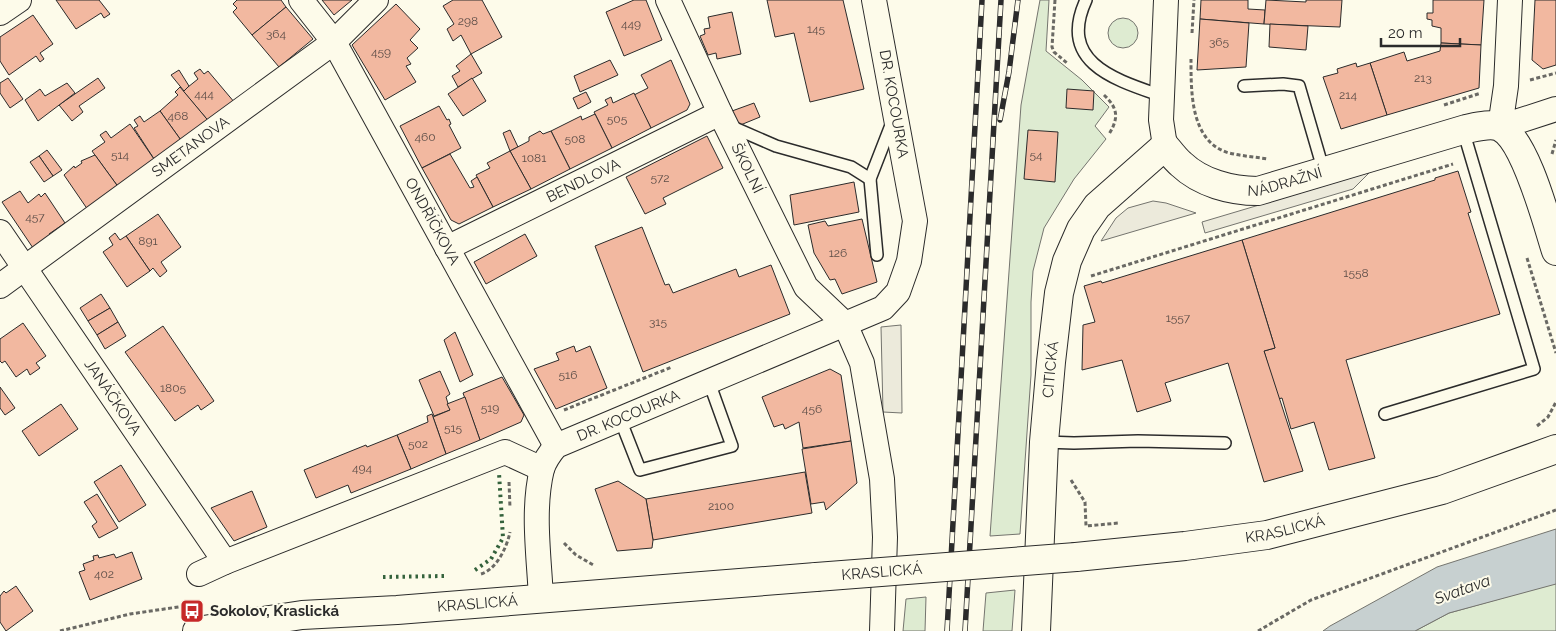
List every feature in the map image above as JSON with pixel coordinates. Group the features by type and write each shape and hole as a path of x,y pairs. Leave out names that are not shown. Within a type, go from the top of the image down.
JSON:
{"street":[{"path":"0,13 18,0"},
{"name":"ONDŘÍČKOVA","path":"301,0 334,42 556,446"},
{"name":"SMETANOVA","path":"0,286 334,42 376,0"},
{"name":"ŠKOLNÍ","path":"668,0 723,119 806,287 845,324"},
{"name":"DR. KOCOURKA","path":"556,446 883,308 898,292 909,261 915,221 874,0"},
{"path":"1165,146 1161,120 1166,0"},
{"path":"1510,0 1506,86 1500,127 1514,139 1524,157 1556,251"},
{"name":"NÁDRAŽNÍ","path":"1165,146 1181,164 1201,177 1220,186 1243,191 1258,191 1462,130 1483,126 1500,127 1556,109"},
{"name":"BENDLOVA","path":"447,248 723,119"},
{"name":"CITICKÁ","path":"1036,631 1044,442 1059,293 1067,261 1081,229 1097,206 1165,146"},
{"name":"JANÁČKOVA","path":"0,232 225,562"},
{"path":"845,324 862,363 882,479 885,537 882,624"},
{"path":"541,598 537,511 542,469 548,456 556,446"},
{"name":"KRASLICKÁ","path":"197,631 302,615 397,610 1076,557 1185,546 1267,535 1442,490 1556,449"},
{"path":"199,574 225,562 505,452 542,469"}],"lane":[{"path":"1083,3 1079,26 1082,49 1090,60 1115,80 1162,96"},
{"path":"1244,86 1283,84 1299,86 1324,172"},
{"path":"877,255 870,179 895,114"},
{"path":"723,119 776,146 851,166 870,179"},
{"path":"1385,414 1534,369 1462,130"},
{"path":"620,419 640,470 732,446 709,382"},
{"path":"1044,442 1225,443"}],"path":[{"path":"1192,36 1194,0"},
{"path":"1191,55 1191,84 1197,124 1212,143 1228,152 1268,159"},
{"path":"1435,108 1556,73"},
{"path":"1086,280 1090,277 1410,177"},
{"path":"541,419 679,364"},
{"path":"510,512 508,465 511,455"},
{"path":"1071,480 1085,502 1086,526 1122,523"},
{"path":"1258,631 1310,600 1556,510"},
{"path":"477,576 486,573 500,556 507,544 510,526"},
{"path":"561,536 564,543 576,555 598,568"},
{"path":"60,631 130,614 189,605"}],"green space":[{"path":"1040,0 1049,0 1046,51 1082,80 1109,107 1095,126 1106,139 1074,179 1044,228 1033,271 1031,375 1020,534 990,536 1021,105"},
{"path":"1123,18 1134,22 1138,33 1134,44 1123,48 1112,44 1108,33 1112,22"},
{"path":"1556,583 1556,631 1415,631 1449,613"},
{"path":"1015,590 1012,631 983,631 986,593"},
{"path":"926,597 925,631 903,631 906,599"}],"shaded area":[{"path":"1370,172 1353,189 1205,233 1202,222"},
{"path":"1153,201 1166,203 1196,213 1101,241 1116,218 1128,208"},
{"path":"901,325 902,413 883,412 881,327"}],"water":[{"name":"Svatava","path":"1556,529 1556,584 1449,613 1415,631 1323,631 1437,567"}],"building":[{"path":"56,0 99,0 110,14 104,18 101,13 76,29"},
{"path":"237,0 281,0 286,7 252,35 233,12 237,8 233,4"},
{"path":"322,0 352,0 334,15"},
{"path":"453,0 482,0 502,37 471,54 461,35 453,41 447,29 454,24 443,6"},
{"path":"634,0 646,0 662,40 624,56 606,12"},
{"path":"767,0 843,0 864,89 810,102 794,33 775,37"},
{"path":"1201,0 1248,0 1248,9 1265,10 1264,24 1200,19"},
{"path":"1266,0 1306,2 1306,0 1342,0 1340,27 1264,24"},
{"path":"1433,0 1484,0 1481,45 1441,43 1441,28 1432,26 1432,20 1427,19 1427,13 1433,13"},
{"path":"1535,0 1556,0 1556,65 1543,69 1532,60"},
{"path":"396,4 420,29 410,40 418,48 407,58 411,64 406,66 416,82 385,100 352,45"},
{"path":"286,7 313,39 279,67 252,35"},
{"path":"732,12 741,54 717,59 716,53 708,55 700,36 705,34 704,29 710,28 708,17"},
{"path":"33,15 53,44 40,53 44,59 40,62 36,56 9,75 0,61 0,37"},
{"path":"1200,19 1249,23 1246,67 1197,70"},
{"path":"1270,24 1308,26 1306,50 1269,47"},
{"path":"1441,43 1481,45 1479,88 1387,115 1370,63 1404,52 1407,61 1440,51"},
{"path":"471,54 482,73 458,87 452,76 460,71 456,66"},
{"path":"610,60 618,75 580,92 574,76"},
{"path":"671,60 690,104 687,110 651,128 634,95 648,88 641,75"},
{"path":"1356,63 1357,67 1370,63 1387,115 1341,129 1323,77 1338,73 1337,69"},
{"path":"200,69 204,74 208,71 235,103 211,124 183,91 198,79 194,73"},
{"path":"179,70 189,86 184,91 171,75"},
{"path":"8,78 23,99 10,108 0,93 0,83"},
{"path":"98,78 105,88 79,106 83,112 72,121 59,105"},
{"path":"472,78 486,101 463,116 448,94"},
{"path":"67,83 75,93 38,121 25,100 40,89 45,96"},
{"path":"180,87 211,124 183,143 160,111 178,95 175,92"},
{"path":"1067,89 1094,91 1093,110 1066,108"},
{"path":"586,92 591,102 578,109 573,98"},
{"path":"634,93 651,128 612,148 594,112 608,105 605,100 611,97 613,103"},
{"path":"754,103 760,117 738,126 732,111"},
{"path":"439,106 447,120 449,119 451,124 449,125 461,148 422,168 400,126"},
{"path":"160,111 183,143 156,162 134,128 138,126 134,120 140,116 144,122"},
{"path":"595,114 612,148 570,169 551,131 581,116 582,120"},
{"path":"130,124 156,162 119,188 92,151 105,142 100,135 106,131 111,138"},
{"path":"510,130 518,147 510,151 503,133"},
{"path":"1028,130 1058,132 1055,182 1024,179"},
{"path":"540,131 543,134 551,131 570,169 531,189 510,151 529,141 529,137"},
{"path":"707,136 723,168 663,198 666,204 645,214 626,177"},
{"path":"47,150 62,170 53,176 39,156"},
{"path":"510,151 531,189 493,207 476,175 490,168 487,163"},
{"path":"450,154 470,188 474,187 471,181 477,177 493,207 459,224 451,220 422,168"},
{"path":"95,155 119,188 88,210 64,175 74,166 75,168 82,163 81,161"},
{"path":"39,156 53,176 44,182 30,162"},
{"path":"1458,171 1471,212 1468,213 1500,314 1346,360 1375,458 1329,470 1314,422 1291,429 1282,398 1278,399 1264,351 1275,348 1242,240 1435,180 1435,178"},
{"path":"854,182 859,212 794,225 790,195"},
{"path":"20,191 28,203 39,194 41,197 45,193 65,223 49,234 51,236 33,248 2,202"},
{"path":"158,214 181,247 161,262 167,271 160,277 153,268 150,271 126,236"},
{"path":"862,219 877,282 842,294 835,279 830,280 814,253 808,225 825,221 828,226"},
{"path":"642,227 665,285 669,284 673,293 736,269 739,277 771,265 790,314 643,372 595,246"},
{"path":"115,233 120,240 126,236 150,271 127,287 103,252 113,245 109,238"},
{"path":"525,234 537,256 486,284 474,262"},
{"path":"1242,240 1275,348 1264,351 1303,471 1264,482 1228,363 1165,383 1171,401 1137,412 1122,360 1082,370 1083,325 1095,322 1084,286 1101,281 1102,283"},
{"path":"101,294 110,308 88,321 80,308"},
{"path":"110,308 118,322 97,335 88,321"},
{"path":"118,322 126,336 105,349 97,335"},
{"path":"23,323 46,356 36,363 40,368 30,375 27,369 16,377 5,361 2,363 0,361 0,339"},
{"path":"163,326 214,401 201,410 198,405 175,421 125,352"},
{"path":"455,332 473,375 460,382 444,340"},
{"path":"574,346 576,352 590,346 607,388 556,409 534,369 559,360 556,353"},
{"path":"830,369 841,375 851,441 803,448 799,422 785,429 783,424 774,427 762,397"},
{"path":"440,371 450,394 446,397 450,410 434,416 419,380"},
{"path":"502,377 524,415 521,422 480,440 463,393"},
{"path":"0,387 15,408 5,415 0,408"},
{"path":"465,397 480,440 446,454 433,417 450,410 447,404"},
{"path":"61,404 78,429 39,456 22,431"},
{"path":"432,414 446,454 411,469 397,435 428,422 427,416"},
{"path":"397,435 411,469 351,493 348,485 316,498 304,470 366,445 367,447"},
{"path":"851,441 857,483 826,510 824,502 811,504 802,449"},
{"path":"121,465 146,505 119,522 94,482"},
{"path":"805,472 812,513 653,540 646,499"},
{"path":"618,481 646,499 653,540 652,548 617,551 595,489"},
{"path":"252,491 267,527 234,541 211,508"},
{"path":"97,494 118,528 99,538 92,526 97,522 84,502"},
{"path":"132,552 142,579 90,600 79,572 85,570 83,564 94,560 93,556 98,555 99,558 114,554 116,558"},
{"path":"16,586 33,611 6,631 0,622 0,596 4,591 6,593"}],"railway":[{"path":"947,631 982,0"},
{"path":"965,631 1001,0"},
{"path":"1000,120 1009,72 1018,0"}],"hedge":[{"path":"475,570 491,559 503,538 499,473"},
{"path":"383,577 444,576"}],"place":[{"name":"Sokolov, Kraslická","path":"192,611"}]}
